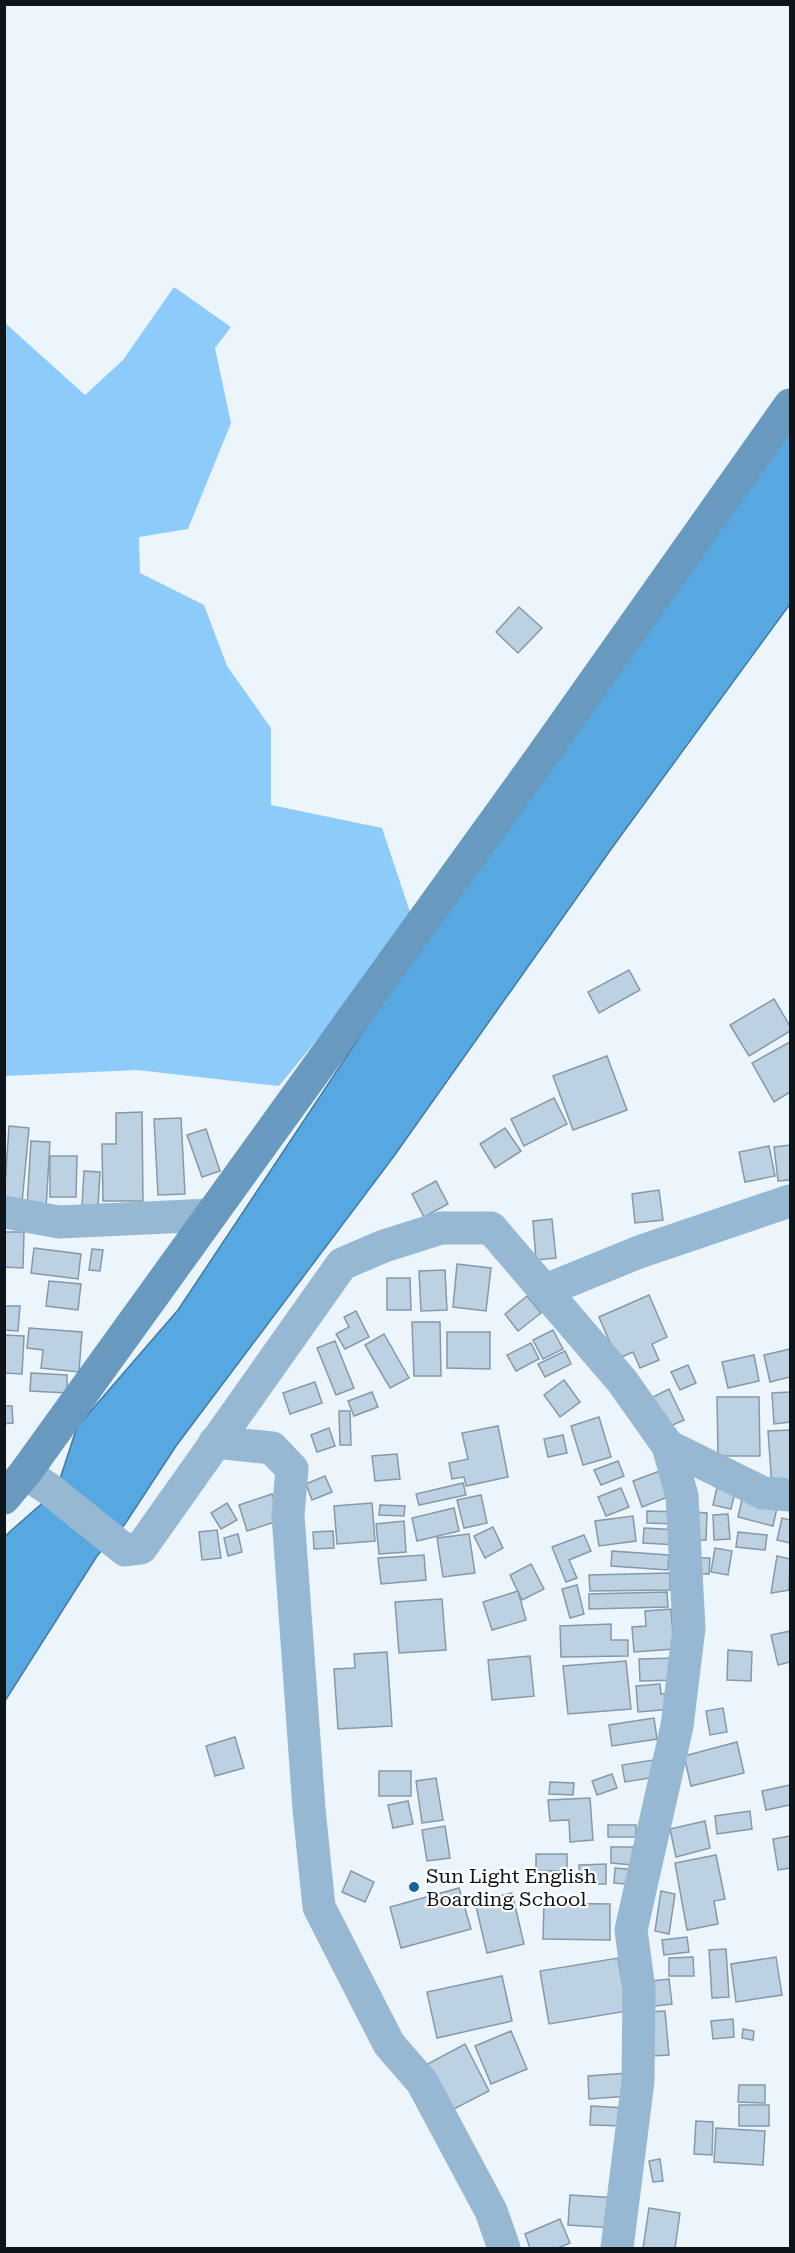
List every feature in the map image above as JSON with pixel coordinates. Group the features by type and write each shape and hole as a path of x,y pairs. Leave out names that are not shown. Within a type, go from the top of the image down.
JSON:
{"main road":[{"path":"4,1498 37,1481 211,1215 542,756 790,405"}],"street":[{"path":"546,1290 639,1252 790,1201"},
{"path":"4,1212 59,1222 211,1215"},
{"path":"37,1481 124,1550 141,1548 342,1264 384,1246 441,1228 491,1228 622,1381 668,1446 682,1496 689,1628 677,1726 631,1930 639,1989 638,2081 616,2248"},
{"path":"215,1442 272,1448 292,1468 288,1515 309,1809 319,1907 388,2044 422,2082 491,2211 504,2248"},
{"path":"668,1446 763,1493 790,1495"}],"shaded area":[{"path":"174,287 231,327 215,348 231,423 188,529 139,537 140,573 204,605 227,666 271,728 271,805 382,828 411,915 324,1031 279,1086 137,1070 5,1076 4,322 85,395 123,360"},
{"path":"790,429 790,604 614,845 394,1156 176,1446 125,1524 97,1556 5,1701 5,1536 56,1491 77,1427 178,1310 374,1015"}],"building":[{"path":"519,607 542,628 518,653 496,632"},
{"path":"629,970 640,990 599,1013 588,992"},
{"path":"774,999 790,1026 790,1031 749,1056 730,1025"},
{"path":"790,1042 790,1092 774,1102 752,1063"},
{"path":"607,1056 627,1110 573,1130 553,1076"},
{"path":"554,1098 567,1124 524,1146 511,1119"},
{"path":"142,1112 143,1201 103,1201 102,1144 116,1144 116,1113"},
{"path":"181,1118 185,1194 158,1195 154,1119"},
{"path":"9,1126 29,1128 22,1203 4,1201"},
{"path":"505,1128 521,1151 495,1168 480,1144"},
{"path":"206,1129 220,1171 202,1177 187,1135"},
{"path":"31,1141 50,1142 46,1208 27,1207"},
{"path":"790,1145 790,1180 778,1181 774,1147"},
{"path":"769,1146 775,1176 745,1182 739,1152"},
{"path":"50,1156 77,1156 76,1197 50,1197"},
{"path":"84,1171 100,1172 98,1207 82,1206"},
{"path":"436,1181 448,1204 424,1217 412,1194"},
{"path":"659,1190 663,1220 635,1223 632,1194"},
{"path":"552,1219 556,1258 536,1260 533,1221"},
{"path":"4,1232 24,1232 23,1268 4,1267"},
{"path":"34,1248 81,1254 78,1279 31,1273"},
{"path":"92,1249 103,1250 100,1271 89,1270"},
{"path":"457,1264 491,1268 486,1311 453,1307"},
{"path":"445,1270 447,1310 421,1311 419,1271"},
{"path":"387,1278 410,1278 411,1310 387,1310"},
{"path":"49,1281 81,1284 78,1310 46,1306"},
{"path":"649,1295 667,1337 652,1344 659,1360 640,1368 633,1352 617,1359 599,1317"},
{"path":"527,1296 541,1313 518,1331 505,1314"},
{"path":"4,1306 20,1306 18,1331 4,1330"},
{"path":"356,1311 369,1337 345,1349 336,1334 349,1327 344,1317"},
{"path":"412,1322 440,1322 441,1376 414,1376"},
{"path":"29,1328 82,1332 79,1372 41,1368 43,1350 27,1348"},
{"path":"553,1330 563,1349 543,1359 533,1340"},
{"path":"447,1332 490,1332 490,1369 447,1368"},
{"path":"384,1334 409,1378 390,1388 365,1345"},
{"path":"4,1335 24,1336 22,1374 4,1373"},
{"path":"335,1341 354,1388 336,1395 317,1348"},
{"path":"531,1343 539,1359 516,1371 507,1355"},
{"path":"790,1349 790,1377 770,1382 764,1355"},
{"path":"565,1351 571,1364 545,1377 538,1364"},
{"path":"754,1355 759,1381 728,1388 722,1362"},
{"path":"688,1365 696,1383 680,1390 671,1372"},
{"path":"31,1373 67,1375 67,1393 30,1391"},
{"path":"564,1380 580,1402 560,1417 544,1395"},
{"path":"315,1382 322,1403 290,1414 283,1393"},
{"path":"669,1389 684,1420 661,1430 647,1400"},
{"path":"372,1392 378,1407 354,1416 348,1401"},
{"path":"790,1392 790,1422 774,1424 772,1393"},
{"path":"717,1397 759,1397 760,1456 718,1456"},
{"path":"4,1406 12,1406 13,1423 4,1424"},
{"path":"339,1411 350,1411 351,1445 340,1445"},
{"path":"599,1417 611,1457 583,1465 571,1426"},
{"path":"498,1426 508,1477 466,1486 464,1477 452,1479 449,1463 468,1459 462,1433"},
{"path":"329,1428 335,1446 317,1452 311,1435"},
{"path":"790,1430 790,1486 772,1487 768,1431"},
{"path":"563,1435 567,1453 548,1457 544,1439"},
{"path":"397,1454 400,1479 375,1481 372,1456"},
{"path":"618,1461 624,1476 601,1485 594,1470"},
{"path":"665,1469 675,1494 642,1507 633,1481"},
{"path":"325,1476 332,1492 312,1500 306,1484"},
{"path":"719,1479 737,1483 731,1509 713,1505"},
{"path":"463,1483 466,1495 419,1505 416,1494"},
{"path":"621,1488 629,1507 606,1516 598,1497"},
{"path":"272,1494 281,1520 247,1531 239,1505"},
{"path":"481,1495 487,1523 464,1528 457,1500"},
{"path":"743,1495 778,1503 773,1526 738,1517"},
{"path":"227,1503 237,1520 221,1529 211,1513"},
{"path":"372,1503 375,1541 337,1544 334,1506"},
{"path":"380,1505 405,1506 404,1516 379,1515"},
{"path":"454,1508 459,1531 417,1541 412,1518"},
{"path":"647,1511 678,1512 678,1524 647,1523"},
{"path":"695,1512 707,1513 706,1540 694,1540"},
{"path":"728,1514 730,1539 714,1540 713,1515"},
{"path":"633,1516 636,1541 599,1546 595,1521"},
{"path":"782,1518 790,1520 790,1543 777,1540"},
{"path":"404,1521 406,1552 379,1554 376,1524"},
{"path":"493,1527 503,1548 485,1558 474,1536"},
{"path":"644,1528 679,1530 678,1545 643,1543"},
{"path":"217,1530 221,1558 202,1560 199,1532"},
{"path":"333,1531 334,1548 314,1549 313,1532"},
{"path":"738,1532 767,1535 765,1550 736,1547"},
{"path":"238,1534 242,1552 228,1556 224,1538"},
{"path":"469,1534 475,1573 443,1577 437,1538"},
{"path":"584,1535 591,1551 569,1560 577,1578 566,1582 552,1547"},
{"path":"715,1548 732,1551 728,1575 711,1572"},
{"path":"612,1551 669,1555 668,1570 611,1566"},
{"path":"424,1555 426,1580 381,1584 378,1558"},
{"path":"777,1556 790,1559 789,1590 771,1593"},
{"path":"696,1558 710,1558 709,1574 696,1574"},
{"path":"531,1564 544,1589 522,1600 510,1575"},
{"path":"670,1573 670,1590 590,1591 589,1575"},
{"path":"577,1585 584,1614 570,1618 562,1589"},
{"path":"518,1591 526,1620 492,1630 483,1602"},
{"path":"667,1592 668,1607 589,1609 589,1594"},
{"path":"442,1599 446,1650 399,1653 395,1602"},
{"path":"671,1609 674,1649 634,1652 632,1627 646,1626 645,1611"},
{"path":"611,1624 611,1640 628,1640 628,1656 561,1657 560,1626"},
{"path":"790,1631 790,1662 778,1665 771,1635"},
{"path":"728,1650 752,1652 751,1681 727,1680"},
{"path":"387,1652 392,1726 338,1729 334,1669 355,1668 354,1654"},
{"path":"530,1656 534,1696 492,1700 488,1660"},
{"path":"678,1658 679,1680 640,1681 639,1659"},
{"path":"626,1661 631,1709 568,1714 563,1666"},
{"path":"660,1684 661,1694 672,1693 673,1709 638,1712 636,1686"},
{"path":"723,1708 727,1732 710,1735 706,1711"},
{"path":"654,1718 657,1739 612,1746 609,1725"},
{"path":"235,1737 244,1768 215,1776 206,1746"},
{"path":"737,1742 744,1773 691,1786 684,1756"},
{"path":"653,1760 656,1777 625,1782 622,1765"},
{"path":"379,1771 411,1771 411,1796 379,1796"},
{"path":"612,1774 617,1788 597,1795 592,1781"},
{"path":"436,1778 443,1820 422,1823 416,1781"},
{"path":"550,1782 574,1783 573,1795 549,1794"},
{"path":"790,1785 790,1805 766,1810 762,1791"},
{"path":"590,1798 593,1840 570,1842 569,1820 550,1821 548,1800"},
{"path":"408,1801 413,1824 393,1828 388,1805"},
{"path":"750,1811 752,1829 717,1834 715,1816"},
{"path":"705,1821 710,1848 676,1857 670,1829"},
{"path":"608,1825 636,1825 636,1837 608,1837"},
{"path":"445,1826 450,1858 427,1861 422,1830"},
{"path":"790,1836 790,1868 778,1870 773,1839"},
{"path":"611,1847 633,1847 633,1865 611,1863"},
{"path":"536,1854 567,1854 567,1871 536,1871"},
{"path":"716,1855 725,1899 714,1901 718,1924 687,1930 675,1863"},
{"path":"606,1864 606,1884 580,1884 579,1865"},
{"path":"615,1868 638,1870 637,1885 614,1883"},
{"path":"351,1871 374,1882 365,1902 342,1892"},
{"path":"459,1888 471,1929 401,1948 390,1907"},
{"path":"661,1891 675,1894 669,1934 655,1931"},
{"path":"512,1893 524,1944 487,1953 475,1902"},
{"path":"544,1903 610,1904 610,1940 543,1939"},
{"path":"687,1937 689,1952 664,1955 662,1940"},
{"path":"726,1949 729,1997 712,1998 709,1950"},
{"path":"693,1957 694,1976 669,1976 669,1958"},
{"path":"776,1957 782,1995 736,2002 731,1964"},
{"path":"618,1958 627,2011 549,2024 540,1971"},
{"path":"502,1976 512,2021 437,2038 427,1992"},
{"path":"669,1979 672,2004 647,2007 643,1982"},
{"path":"665,2011 669,2055 652,2056 648,2012"},
{"path":"733,2019 734,2037 713,2039 711,2021"},
{"path":"743,2029 754,2031 753,2040 742,2038"},
{"path":"511,2031 527,2069 491,2084 475,2046"},
{"path":"465,2044 489,2091 448,2112 424,2066"},
{"path":"628,2073 629,2096 589,2099 588,2076"},
{"path":"739,2085 765,2085 765,2103 738,2102"},
{"path":"739,2105 769,2105 769,2126 739,2126"},
{"path":"591,2106 627,2108 626,2126 590,2125"},
{"path":"696,2121 713,2122 712,2155 694,2154"},
{"path":"716,2128 765,2131 763,2165 714,2162"},
{"path":"660,2159 663,2181 653,2182 649,2161"},
{"path":"570,2195 618,2198 615,2228 568,2225"},
{"path":"649,2208 680,2213 675,2248 643,2248"},
{"path":"560,2219 570,2243 558,2248 530,2248 525,2234"}],"place":[{"name":"Sun Light English Boarding School","path":"414,1887"}]}
